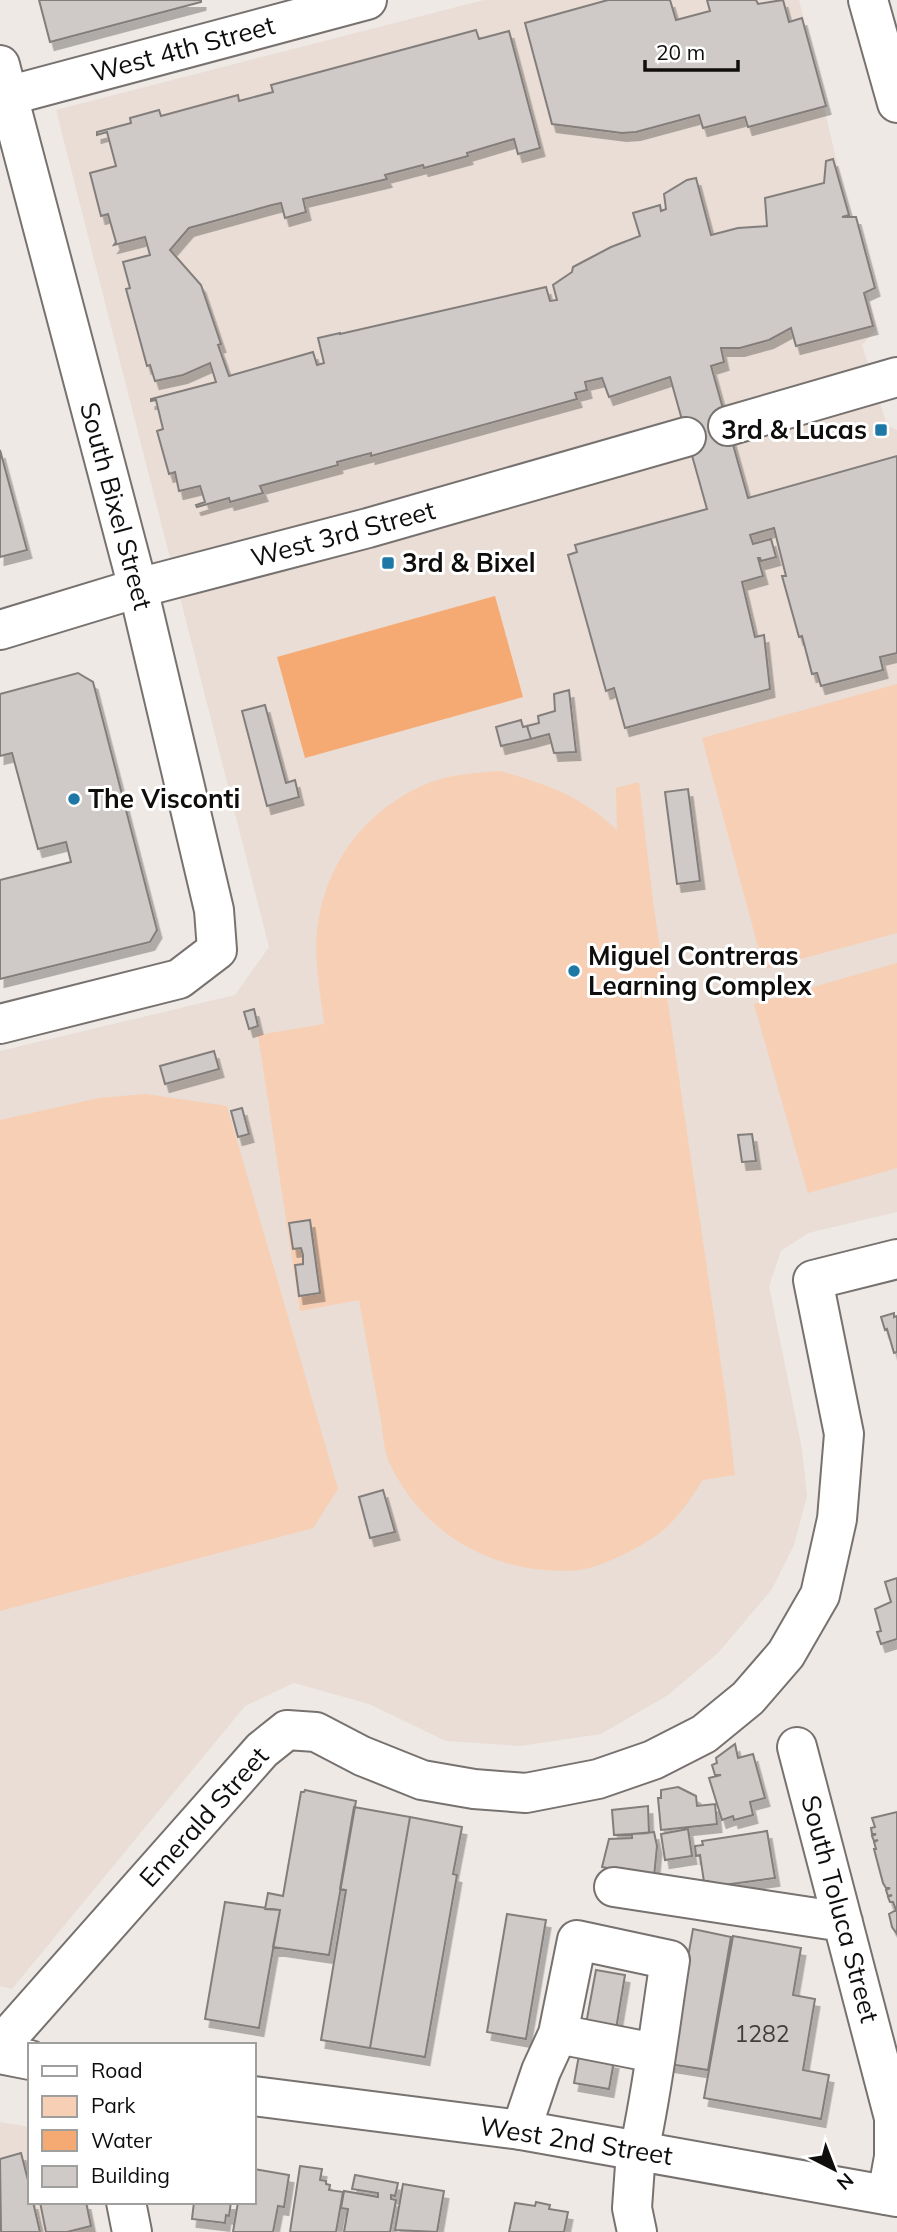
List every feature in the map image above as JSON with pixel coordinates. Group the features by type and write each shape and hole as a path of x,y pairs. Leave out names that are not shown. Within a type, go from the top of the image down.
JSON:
{"street":[{"name":"West 4th Street","path":"3,86 301,9 367,0"},
{"path":"868,0 897,103"},
{"name":"South Bixel Street","path":"0,1024 179,978 217,950 214,911 138,588 3,86"},
{"path":"727,426 897,377"},
{"name":"West 3rd Street","path":"0,630 138,588 368,528 686,437"},
{"name":"Emerald Street","path":"0,2046 262,1750 287,1730 316,1732 362,1756 422,1780 474,1789 526,1793 598,1779 653,1760 704,1734 748,1698 786,1654 821,1595 837,1519 844,1434 813,1280 897,1259"},
{"name":"South Toluca Street","path":"797,1747 894,2118 892,2196"},
{"path":"614,1887 843,1922"},
{"path":"521,2130 541,2071 558,2034 577,1940 670,1960 655,2053 652,2091 637,2151 632,2208 637,2232"},
{"path":"558,2034 655,2053"},
{"path":"0,2054 28,2060"},
{"name":"West 2nd Street","path":"256,2096 521,2130 892,2196"},
{"path":"126,2204 132,2232"}],"shaded area":[{"name":"Miguel Contreras Learning Complex","path":"484,0 799,0 876,330 862,345 887,425 897,430 897,1212 808,1233 781,1251 769,1286 802,1449 807,1496 794,1545 772,1589 719,1652 668,1695 601,1734 520,1746 446,1741 369,1704 294,1683 245,1706 12,1989 0,1986 0,1051 235,995 269,947 56,110"},
{"path":"0,2122 28,2127 28,2204 88,2204 95,2232 0,2232"}],"green space":[{"path":"897,684 897,933 764,969 702,738"},
{"path":"500,771 563,793 590,808 617,830 616,788 639,782 653,901 735,1475 703,1480 667,1527 637,1548 589,1568 576,1570 542,1570 512,1565 468,1547 431,1520 401,1483 385,1451 359,1300 300,1311 258,1035 324,1024 316,957 319,917 333,874 343,854 370,821 406,794 426,784 453,776"},
{"path":"897,963 897,1168 808,1193 754,1004"},
{"path":"145,1094 227,1106 338,1489 313,1528 0,1611 0,1120 99,1098"}],"water":[{"path":"495,596 523,697 305,758 277,657"}],"building":[{"path":"39,0 201,0 201,2 50,42"},
{"path":"608,0 670,0 676,20 710,11 707,0 756,0 758,4 783,0 789,22 802,18 826,106 748,127 745,117 703,128 699,115 636,132 622,133 552,124 525,23"},
{"path":"476,30 479,39 509,31 540,148 518,154 514,139 467,153 468,156 424,168 423,165 385,175 387,179 303,199 306,212 285,218 281,203 272,205 189,228 170,250 201,285 229,376 313,352 317,365 324,363 318,338 546,287 550,301 557,300 553,285 572,272 573,267 611,247 640,236 633,213 660,205 661,211 666,209 664,194 687,180 696,178 711,235 738,228 767,226 765,198 824,183 826,161 833,159 849,215 842,217 856,217 875,288 864,293 873,326 796,346 791,328 769,340 740,348 721,348 724,362 711,366 748,498 897,456 897,653 880,657 883,670 821,686 817,673 812,674 802,636 799,637 782,576 786,576 774,528 750,535 753,544 771,539 776,557 761,561 758,558 763,576 742,582 755,637 764,635 770,689 625,728 614,688 606,691 568,555 577,552 575,545 707,509 670,377 609,397 602,378 585,382 587,390 575,393 577,399 371,456 371,453 337,462 338,465 260,486 263,493 230,502 229,498 197,507 196,505 205,502 200,486 179,491 175,472 169,474 157,431 163,429 156,400 151,399 216,382 210,363 183,375 155,381 150,365 147,366 126,289 130,288 123,262 150,255 145,237 114,245 116,242 108,214 101,216 90,173 116,166 107,132 97,135 97,132 131,123 130,118 159,110 161,116 238,95 239,101 273,92 271,85"},
{"path":"0,450 27,550 0,557"},
{"name":"The Visconti","path":"78,673 93,682 157,930 150,942 0,979 0,880 71,862 66,842 38,849 12,753 0,756 0,694"},
{"path":"569,690 576,752 554,753 549,734 531,739 527,726 539,723 538,716 555,711 554,694"},
{"path":"265,705 286,783 295,780 299,797 267,806 242,711"},
{"path":"521,720 523,727 527,726 531,739 501,746 496,727"},
{"path":"688,789 700,881 677,884 665,792"},
{"path":"254,1009 258,1026 249,1029 244,1012"},
{"path":"214,1051 219,1069 165,1084 160,1066"},
{"path":"242,1108 249,1134 238,1137 231,1111"},
{"path":"752,1134 756,1161 742,1162 738,1135"},
{"path":"310,1220 320,1293 299,1296 295,1265 303,1264 303,1255 301,1248 293,1249 289,1223"},
{"path":"894,1313 894,1317 897,1316 897,1352 894,1353 881,1317"},
{"path":"383,1490 395,1532 370,1538 359,1497"},
{"path":"897,1578 897,1639 881,1644 877,1632 881,1631 875,1609 891,1602 885,1582"},
{"path":"735,1744 738,1758 753,1754 765,1798 750,1802 753,1815 734,1820 733,1816 722,1820 709,1778 721,1775 715,1775 712,1765 717,1763 716,1758"},
{"path":"678,1787 696,1796 697,1806 715,1804 717,1824 661,1830 658,1798 661,1798 661,1790"},
{"path":"305,1790 356,1801 329,1955 273,1947 280,1910 265,1909 268,1893 283,1896 301,1792"},
{"path":"648,1806 649,1833 614,1835 612,1810"},
{"path":"354,1807 410,1817 370,2048 321,2040 346,1890 340,1889"},
{"path":"897,1812 897,1934 889,1914 896,1910 888,1897 892,1895 888,1896 886,1890 890,1888 886,1888 883,1883 874,1849 874,1842 878,1840 874,1841 872,1836 876,1834 872,1834 871,1828 875,1827 872,1818"},
{"path":"410,1817 462,1827 453,1874 457,1875 425,2057 370,2048"},
{"path":"688,1829 692,1856 665,1860 661,1834"},
{"path":"767,1831 775,1878 709,1887 708,1881 704,1882 700,1855 696,1856 695,1846 703,1845 702,1841"},
{"path":"654,1832 657,1846 654,1877 602,1867 609,1839 632,1838 632,1834"},
{"path":"225,1902 280,1910 259,2028 205,2019"},
{"path":"507,1914 546,1920 526,2039 487,2032"},
{"path":"693,1929 731,1937 708,2070 669,2064"},
{"path":"733,1936 801,1948 793,1995 815,1999 803,2070 829,2075 821,2119 704,2098"},
{"path":"596,1970 625,1975 616,2029 586,2024"},
{"path":"579,2055 614,2061 609,2089 574,2083"},
{"path":"21,2153 28,2180 28,2204 33,2204 40,2232 1,2232 0,2159"},
{"path":"300,2166 322,2169 320,2180 330,2185 329,2190 343,2192 336,2232 290,2232"},
{"path":"256,2169 289,2175 284,2207 278,2206 273,2232 233,2232 238,2204 256,2204"},
{"path":"355,2175 398,2183 395,2196 391,2195 391,2199 396,2200 390,2232 344,2232 348,2209 341,2208 344,2191 378,2197 378,2193 352,2189"},
{"path":"403,2184 444,2191 437,2232 395,2230"},
{"path":"536,2202 550,2205 549,2209 568,2212 564,2232 509,2232 515,2203 535,2206"},
{"path":"40,2204 86,2204 91,2226 67,2232 46,2232"},
{"path":"194,2204 231,2204 225,2223 192,2219"}],"place":[{"name":"3rd & Lucas","path":"881,430"},
{"name":"3rd & Bixel","path":"388,563"},
{"name":"The Visconti","path":"74,799"},
{"name":"Miguel Contreras Learning Complex","path":"574,971"}]}
